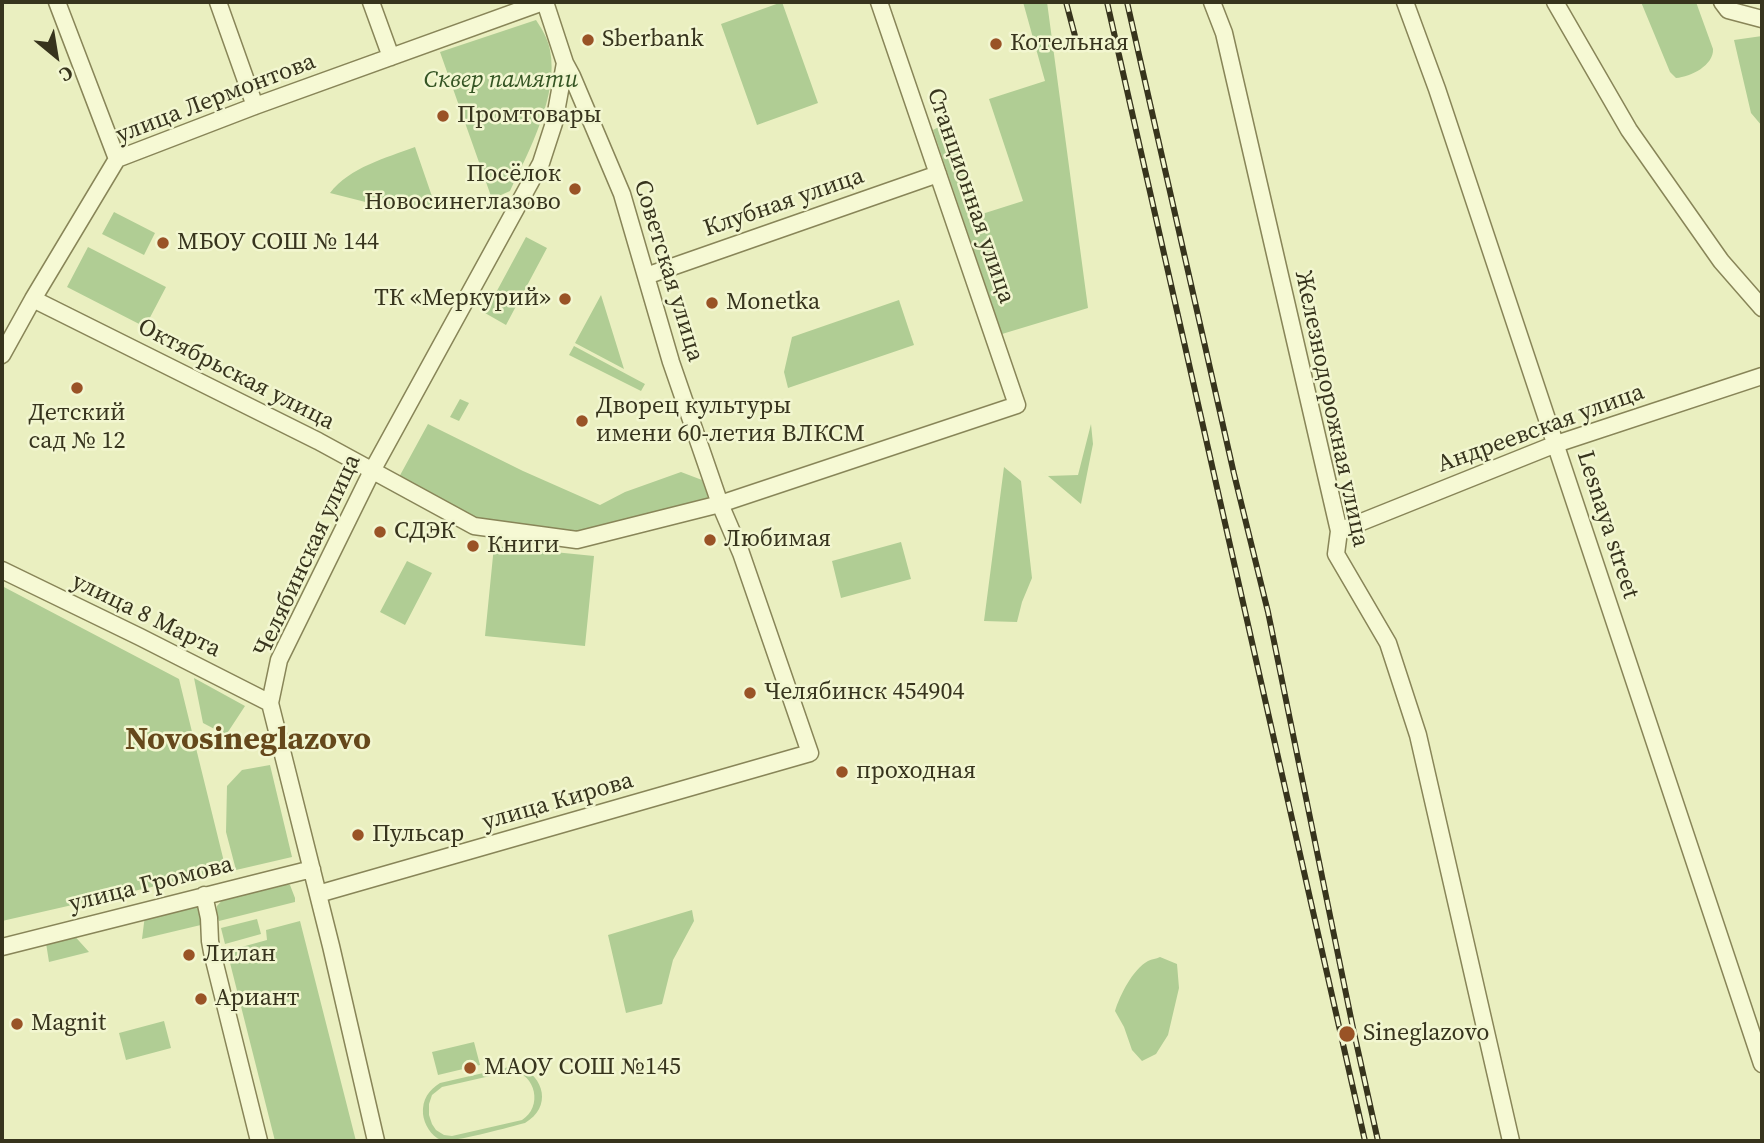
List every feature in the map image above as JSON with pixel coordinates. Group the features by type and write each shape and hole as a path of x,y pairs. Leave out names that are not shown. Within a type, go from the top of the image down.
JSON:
{"street":[{"path":"57,2 117,159"},
{"path":"218,2 255,106"},
{"path":"371,2 391,57"},
{"name":"улица Лермонтова","path":"2,355 117,159 255,106 544,2"},
{"name":"Советская улица","path":"544,2 565,63 626,205 671,362 810,753"},
{"name":"Станционная улица","path":"879,2 1017,405"},
{"name":"Железнодорожная улица","path":"1212,2 1224,33 1339,531 1336,554 1388,643 1418,735 1511,1141"},
{"name":"Lesnaya street","path":"1405,2 1437,89 1762,1064"},
{"path":"1555,2 1629,130 1721,261 1762,308"},
{"path":"1722,2 1728,10 1762,19"},
{"name":"Челябинская улица","path":"376,1141 270,703 279,660 372,471 541,163 554,122 565,63"},
{"name":"Клубная улица","path":"646,276 938,174"},
{"name":"Октябрьская улица","path":"33,299 318,441 474,526 577,540 720,505 1017,405"},
{"name":"Андреевская улица","path":"1339,531 1556,444 1762,376"},
{"name":"улица 8 Марта","path":"2,570 270,703"},
{"name":"улица Кирова","path":"318,894 810,753"},
{"name":"улица Громова","path":"2,947 312,869"},
{"path":"204,895 212,952 259,1141"}],"green space":[{"path":"782,2 818,103 757,125 721,24"},
{"path":"1023,2 1047,2 1088,308 1002,334 933,130 948,122 982,214 1023,201 989,99 1045,81"},
{"path":"1641,2 1696,2 1713,49 1706,65 1695,73 1676,78 1670,72"},
{"name":"Сквер памяти","path":"536,20 550,50 552,67 546,104 533,141 510,191 492,199 440,52"},
{"path":"1762,36 1762,126 1751,113 1734,40"},
{"path":"415,147 436,208 393,209 330,193 358,170"},
{"path":"114,212 155,233 144,255 102,234"},
{"path":"526,237 547,248 506,325 485,313"},
{"path":"88,247 166,287 145,327 67,287"},
{"path":"601,295 624,369 575,343"},
{"path":"899,300 914,345 788,388 784,372 792,337"},
{"path":"574,346 645,384 641,391 569,355"},
{"path":"460,399 469,403 459,421 450,417"},
{"path":"428,424 600,505 625,492 681,472 702,480 709,500 577,532 477,520 398,479"},
{"path":"1091,424 1093,444 1081,504 1042,471 1048,476 1078,475"},
{"path":"1004,467 1021,481 1032,578 1017,622 984,621"},
{"path":"901,542 911,579 841,598 832,561"},
{"path":"494,546 594,556 585,646 485,636"},
{"path":"407,561 432,573 405,625 380,612"},
{"path":"2,586 179,679 226,870 2,921"},
{"path":"194,678 245,706 226,735 203,723"},
{"path":"270,765 292,857 236,870 226,832 227,786 242,770"},
{"path":"285,883 290,885 295,902 219,921 217,906 225,897"},
{"path":"193,903 199,906 205,924 142,939 145,915"},
{"path":"692,910 694,921 673,960 662,1004 626,1013 608,935"},
{"path":"257,919 261,934 225,944 221,928"},
{"path":"300,921 356,1141 275,1141 227,951 267,940 266,930"},
{"path":"71,932 89,952 49,962 46,943"},
{"path":"1160,957 1177,964 1179,988 1168,1035 1156,1054 1142,1061 1132,1050 1115,1011 1137,970 1148,961"},
{"path":"164,1021 171,1048 126,1060 119,1033"},
{"path":"474,1042 480,1065 438,1075 432,1052"},
{"path":"518,1065 527,1070 539,1084 542,1101 534,1116 525,1123 469,1137 441,1140 429,1129 423,1114 427,1096 440,1083","holes":["512,1071 527,1078 534,1092 533,1107 522,1120 452,1136 444,1135 432,1124 429,1104 432,1095 442,1087"]}],"railway":[{"path":"1066,2 1075,36"},
{"path":"1107,2 1365,1141"},
{"path":"1127,2 1268,612 1378,1141"}],"place":[{"name":"Sberbank","path":"588,40"},
{"name":"Котельная","path":"996,44"},
{"name":"Промтовары","path":"443,116"},
{"name":"Посёлок Новосинеглазово","path":"575,189"},
{"name":"МБОУ СОШ № 144","path":"163,243"},
{"name":"ТК «Меркурий»","path":"565,299"},
{"name":"Monetka","path":"712,303"},
{"name":"Детский сад № 12","path":"77,388"},
{"name":"Дворец культуры имени 60-летия ВЛКСМ","path":"582,421"},
{"name":"СДЭК","path":"380,532"},
{"name":"Любимая","path":"710,540"},
{"name":"Книги","path":"473,546"},
{"name":"Челябинск 454904","path":"750,693"},
{"name":"проходная","path":"842,772"},
{"name":"Пульсар","path":"358,835"},
{"name":"Лилан","path":"189,955"},
{"name":"Ариант","path":"201,999"},
{"name":"Magnit","path":"17,1024"},
{"name":"Sineglazovo","path":"1347,1034"},
{"name":"МАОУ СОШ №145","path":"470,1068"}],"district":[{"name":"Novosineglazovo","path":"248,741"}]}
